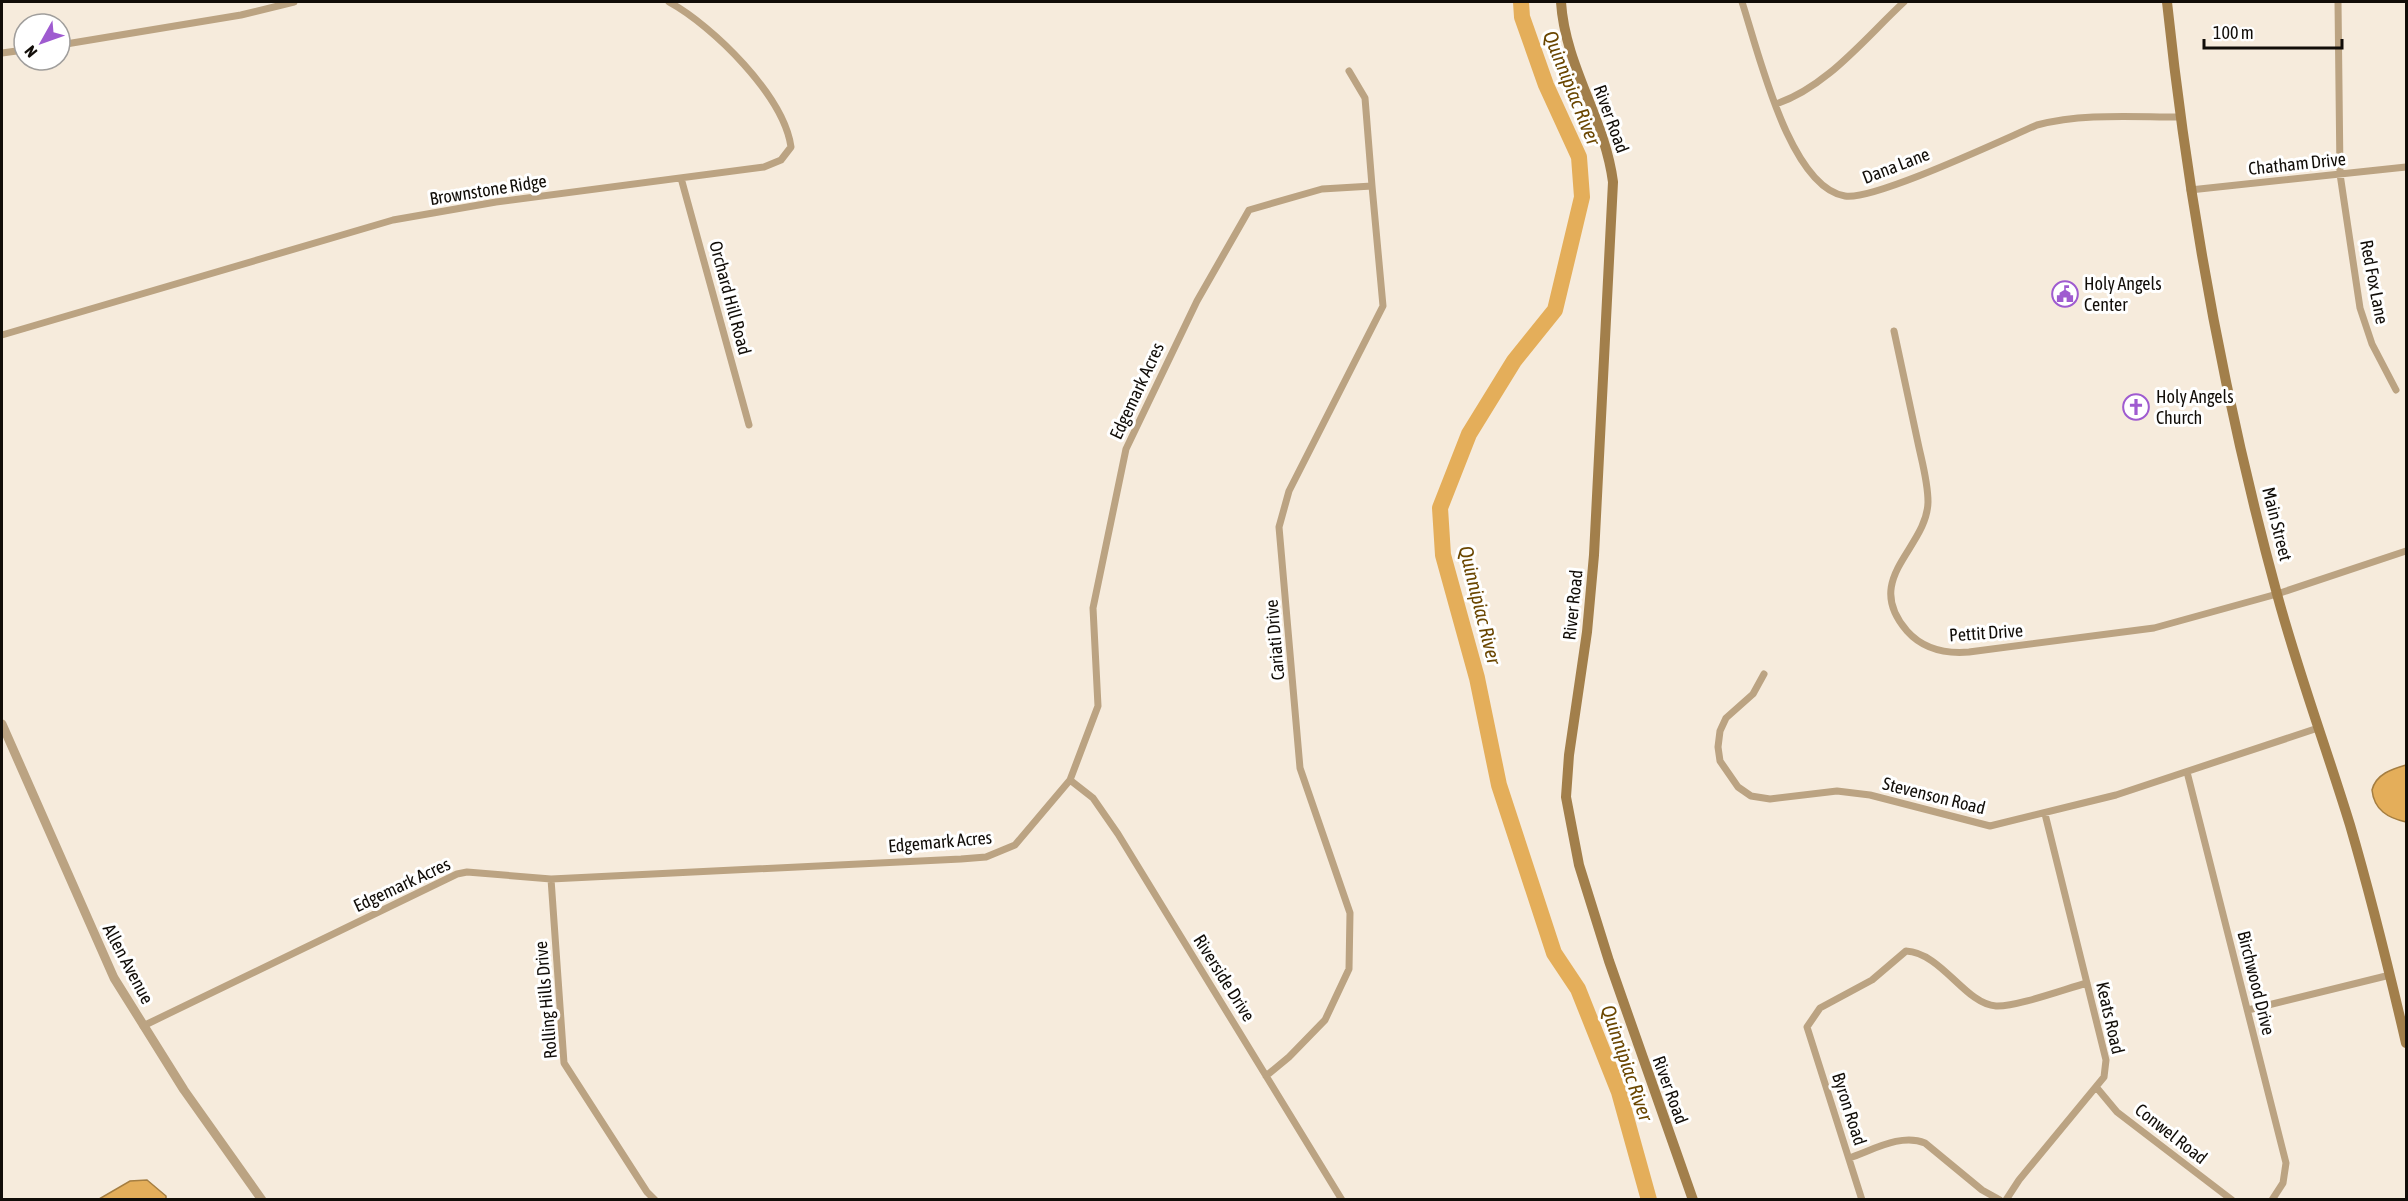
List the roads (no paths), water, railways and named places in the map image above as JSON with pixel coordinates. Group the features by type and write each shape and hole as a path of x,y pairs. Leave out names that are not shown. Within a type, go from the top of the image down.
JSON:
{"main road":[{"name":"River Road","path":"1560,2 1564,36 1606,145 1613,182 1594,555 1586,642 1569,755 1568,818 1579,865 1608,962 1693,1200"},
{"name":"Main Street","path":"2167,2 2179,117 2190,190 2224,369 2277,594 2362,865 2390,975 2403,1016 2406,1043"}],"street":[{"path":"72,43 241,15 294,2"},
{"name":"Brownstone Ridge","path":"2,335 393,220 496,202 764,167 782,160 791,147 788,130 753,75 719,38 669,2"},
{"name":"Dana Lane","path":"1742,2 1784,130 1815,181 1828,192 1846,197 1875,192 2037,125 2055,120 2179,117"},
{"path":"1776,104 1795,98 1817,82 1904,2"},
{"name":"Red Fox Lane","path":"2338,2 2340,174 2360,308 2372,344 2396,390"},
{"path":"1349,71 1365,98 1372,186"},
{"name":"Chatham Drive","path":"2190,190 2406,167"},
{"name":"Orchard Hill Road","path":"681,178 749,425"},
{"name":"Edgemark Acres","path":"143,1026 456,874 467,872 551,879 986,857 1015,845 1070,780 1098,706 1092,608 1126,449 1197,302 1249,210 1322,189 1372,186"},
{"name":"Cariati Drive","path":"1266,1076 1289,1057 1325,1020 1348,969 1350,913 1300,768 1279,527 1289,491 1383,306 1372,186"},
{"name":"Pettit Drive","path":"1894,331 1928,501 1921,530 1900,559 1892,579 1894,610 1901,624 1924,645 1952,653 2110,636 2154,628 2277,594 2406,551"},
{"name":"Stevenson Road","path":"1764,674 1753,694 1726,718 1718,747 1720,761 1737,787 1751,796 1770,799 1837,791 1870,795 1990,826 2116,795 2318,728"},
{"name":"Allen Avenue","path":"2,724 102,954 143,1026 204,1120 262,1200"},
{"name":"Birchwood Drive","path":"2187,772 2286,1162 2283,1183 2272,1200"},
{"name":"Riverside Drive","path":"1070,780 1093,798 1118,834 1342,1200"},
{"name":"Keats Road","path":"2006,1200 2019,1180 2097,1088 2104,1077 2106,1060 2044,814"},
{"name":"Rolling Hills Drive","path":"551,879 564,1063 647,1192 655,1200"},
{"name":"Byron Road","path":"1862,1200 1807,1027 1820,1008 1872,980 1906,951 1918,951 1978,999 1996,1006 2087,983"},
{"path":"2248,1010 2390,975"},
{"name":"Conwel Road","path":"2097,1088 2117,1112 2232,1200"},
{"path":"1849,1158 1902,1140 1914,1139 1925,1143 1982,1190 2000,1200"}],"waterway":[{"name":"Quinnipiac River","path":"1521,2 1522,17 1546,85 1579,157 1582,197 1555,310 1514,361 1469,434 1440,508 1443,555 1477,678 1499,785 1554,953 1578,989 1619,1092 1649,1200"}],"place":[{"name":"Holy Angels Center","path":"2065,294"},
{"name":"Holy Angels Church","path":"2136,407"}]}
